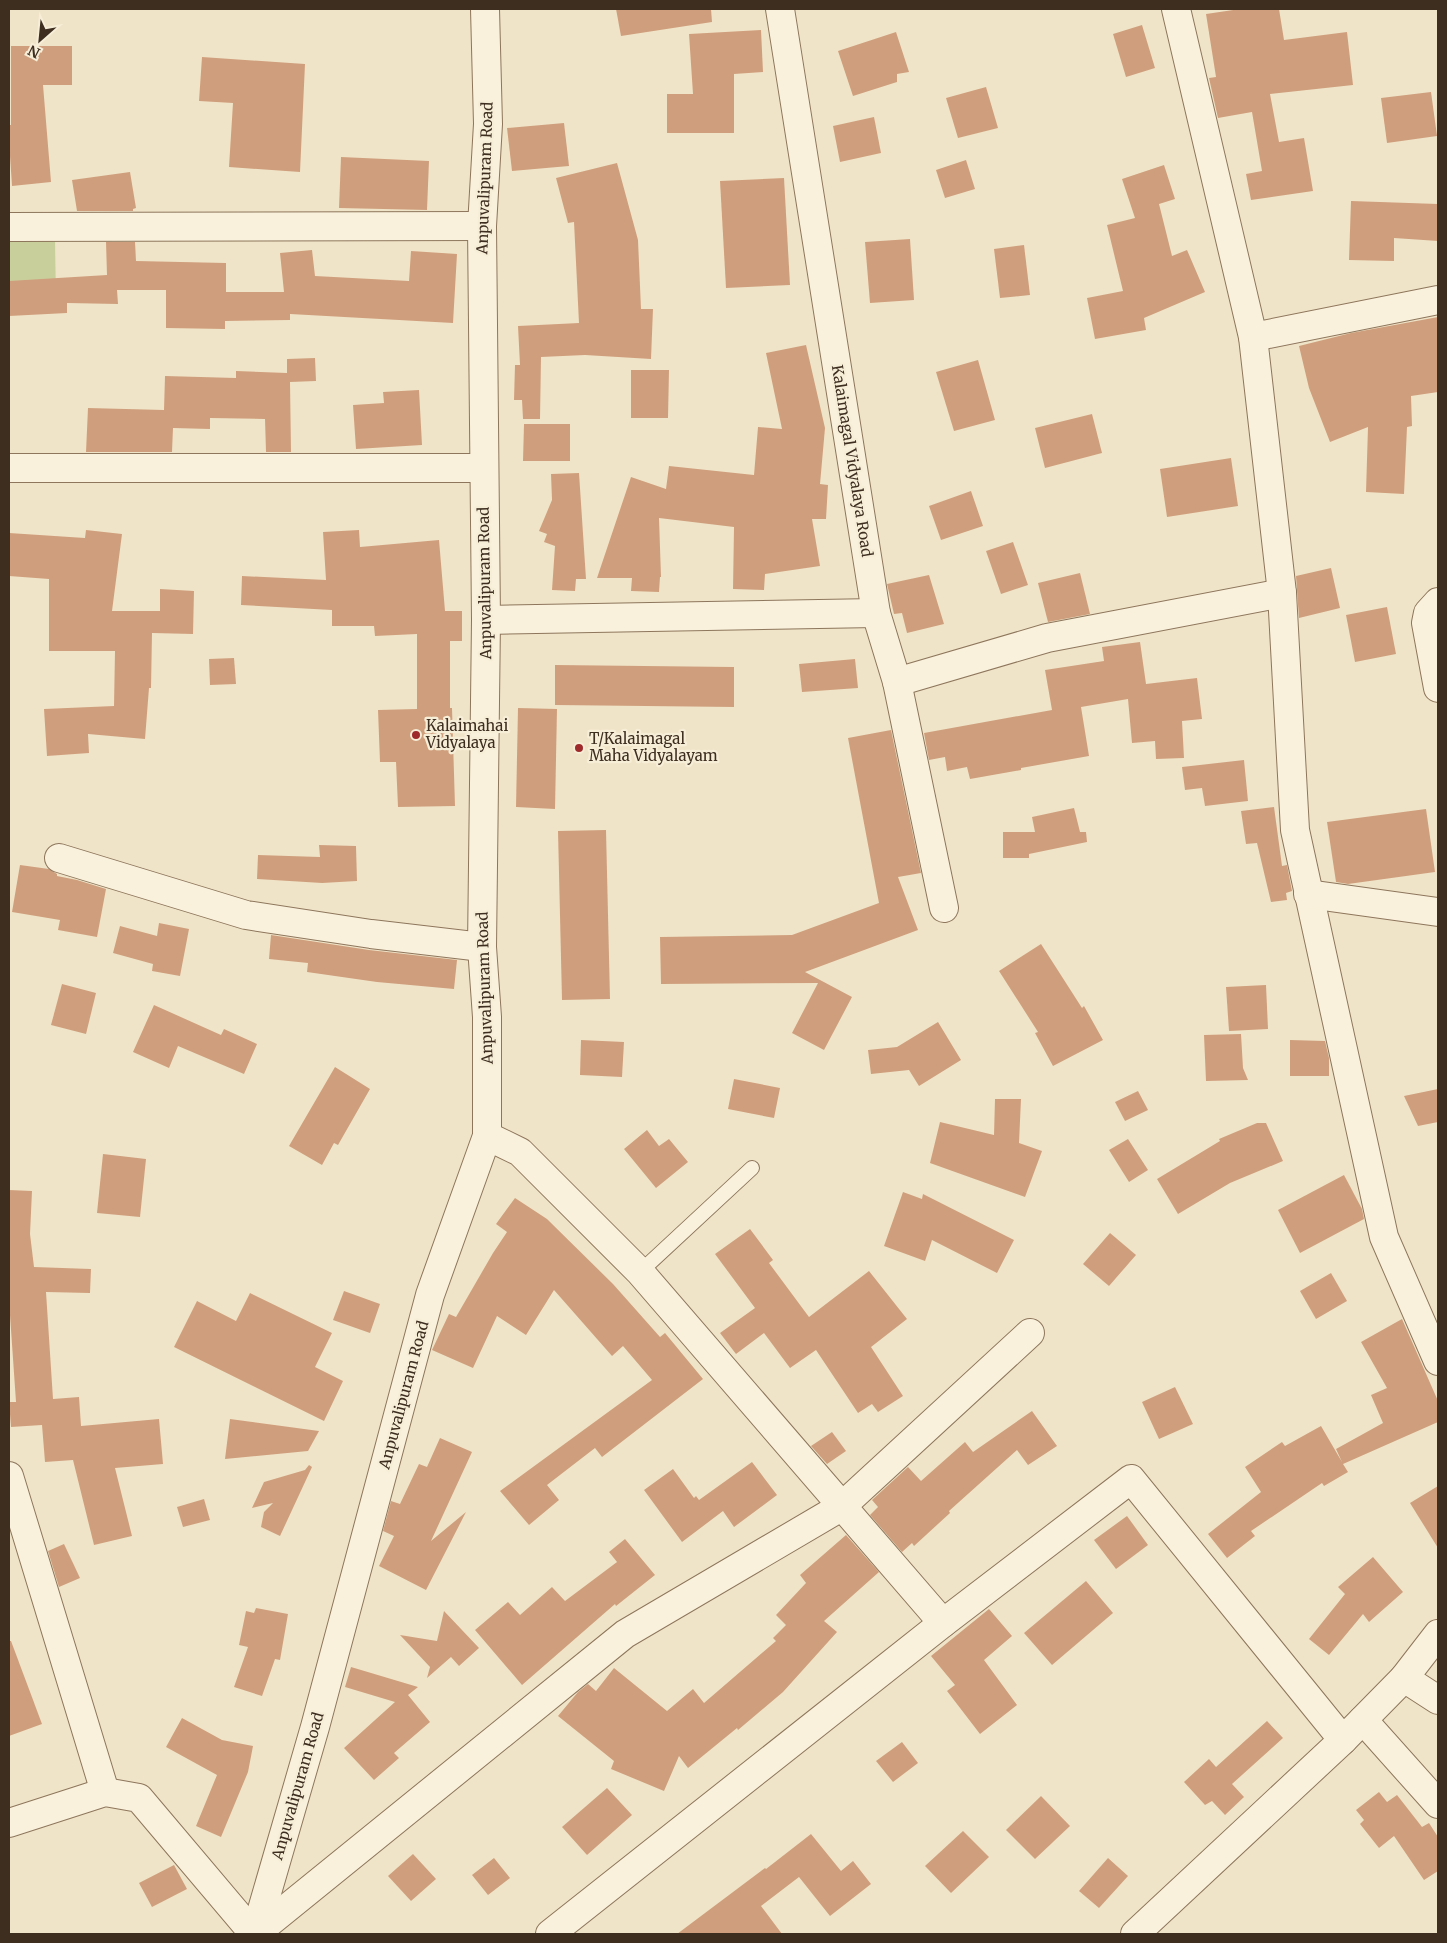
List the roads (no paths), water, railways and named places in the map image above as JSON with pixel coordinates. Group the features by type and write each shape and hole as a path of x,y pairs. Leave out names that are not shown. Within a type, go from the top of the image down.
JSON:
{"street":[{"name":"Anpuvalipuram Road","path":"255,1934 315,1727 430,1295 487,1136 487,1017 482,947 486,620 482,226 488,124 485,9"},
{"name":"Kalaimagal Vidyalaya Road","path":"780,9 876,613 898,682 944,908"},
{"path":"1176,9 1253,337 1282,593 1294,830 1384,1237 1438,1361"},
{"path":"9,227 482,226"},
{"path":"1253,337 1438,300"},
{"path":"9,468 484,468"},
{"path":"898,682 1047,638 1282,593"},
{"path":"1438,602 1428,613 1426,622 1438,688"},
{"path":"486,620 876,613"},
{"path":"59,858 246,915 371,934 482,947"},
{"path":"1308,894 1438,912"},
{"path":"487,1136 520,1152 640,1272 943,1623"},
{"path":"9,1823 105,1792 140,1798 255,1934 625,1634 841,1507 1030,1333"},
{"path":"9,1476 105,1792"},
{"path":"550,1934 943,1623 1130,1479 1343,1740"},
{"path":"1135,1934 1343,1740 1404,1678 1438,1634"},
{"path":"1404,1678 1438,1700"},
{"path":"1363,1720 1438,1804"}],"lane":[{"path":"640,1272 752,1168"}],"place":[{"name":"Kalaimahai Vidyalaya","path":"416,735"},
{"name":"T/Kalaimagal Maha Vidyalayam","path":"579,748"}]}
